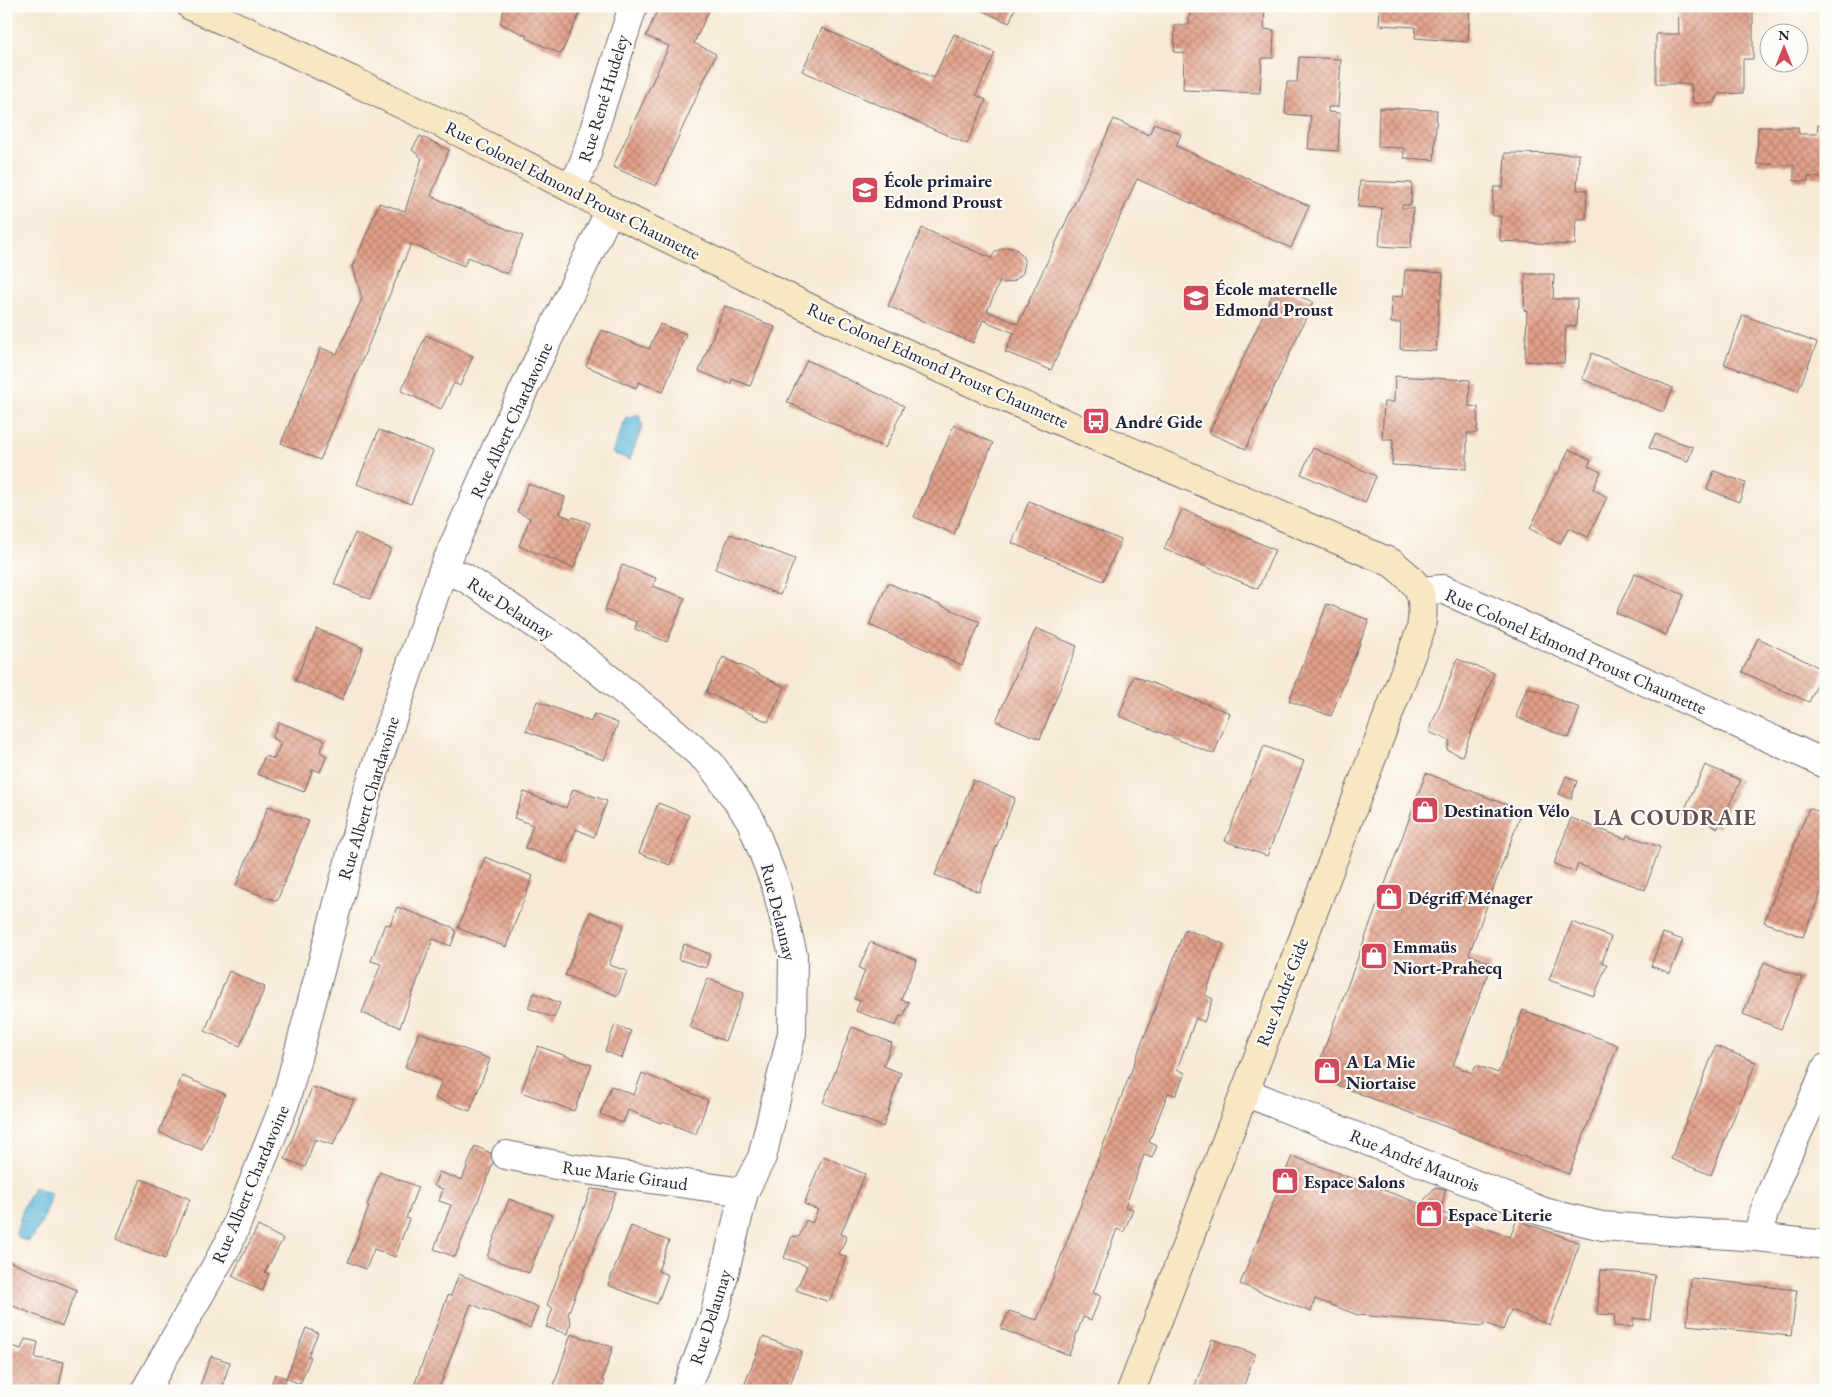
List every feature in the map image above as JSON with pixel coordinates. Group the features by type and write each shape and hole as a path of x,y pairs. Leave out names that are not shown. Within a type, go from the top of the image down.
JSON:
{"street":[{"name":"Rue Colonel Edmond Proust Chaumette","path":"191,6 297,54 569,187 610,210 844,325 992,392 1392,563 1409,577 1421,591 1444,589 1826,764"},
{"name":"Rue René Hudeley","path":"569,187 584,162 627,19 633,6"},
{"name":"Rue Albert Chardavoine","path":"145,1391 229,1243 285,1102 368,790 444,570 497,446 610,210"},
{"name":"Rue Delaunay","path":"444,570 464,577 564,643 664,723 710,763 750,819 776,886 793,955 792,1032 762,1157 744,1192 714,1317 685,1391"},
{"name":"Rue André Gide","path":"1131,1391 1421,629 1424,612 1421,591"},
{"path":"1757,1237 1763,1213 1780,1170 1826,1068"},
{"name":"Rue André Maurois","path":"1245,1092 1544,1212 1602,1226 1757,1237 1826,1245"},
{"name":"Rue Marie Giraud","path":"506,1155 570,1168 744,1192"}],"water":[{"path":"637,414 640,416 641,424 643,424 630,460 612,453 626,417 629,418"},
{"path":"34,1187 51,1193 51,1198 40,1226 29,1240 25,1241 18,1238 16,1233 24,1205"}],"building":[{"path":"505,6 583,6 561,54 526,38 527,36 500,23"},
{"path":"659,6 711,6 694,43 716,54 656,186 613,167 669,46 646,36"},
{"path":"972,6 1016,6 1009,23"},
{"path":"1190,6 1265,6 1264,29 1274,30 1273,58 1262,58 1260,93 1183,90 1184,53 1174,52 1175,25 1189,25"},
{"path":"1380,6 1470,6 1468,42 1415,38 1416,27 1379,25"},
{"path":"1576,6 1604,6 1604,9 1576,9"},
{"path":"1678,6 1753,8 1753,59 1743,59 1743,93 1719,94 1714,103 1693,103 1691,84 1656,84 1656,34 1679,34"},
{"path":"822,28 934,78 954,34 995,53 976,95 986,100 967,144 802,71"},
{"path":"1299,57 1341,59 1338,107 1328,107 1328,112 1340,113 1338,151 1308,149 1311,116 1285,114 1287,82 1297,82"},
{"path":"1379,108 1437,110 1434,160 1404,158 1404,148 1378,147"},
{"path":"1114,119 1149,135 1154,123 1181,134 1176,146 1309,206 1291,248 1137,179 1051,370 1005,352 1014,333 983,320 973,343 888,306 922,228 991,258 996,251 1006,247 1016,249 1021,254 1025,262 1023,273 1014,281 1005,283 1000,281 987,311 1018,324"},
{"path":"1818,125 1826,125 1826,178 1808,177 1808,181 1794,181 1794,165 1757,164 1758,127 1798,127 1799,134 1817,134"},
{"path":"420,136 449,150 431,196 523,236 507,274 468,257 464,266 411,244 320,460 281,443 321,348 337,354 362,298 353,267 379,203 405,211 422,158 412,150"},
{"path":"1505,153 1579,154 1577,190 1587,190 1586,219 1576,219 1575,245 1500,241 1501,216 1492,216 1493,198 1494,187 1503,187"},
{"path":"1360,181 1412,183 1411,205 1402,205 1402,208 1413,208 1411,248 1379,246 1382,208 1358,207"},
{"path":"1405,270 1443,273 1441,300 1439,300 1436,351 1400,349 1401,323 1391,323 1392,297 1403,296"},
{"path":"1525,274 1554,274 1553,299 1577,299 1576,326 1566,326 1564,363 1525,361 1527,311 1524,310"},
{"path":"1276,286 1313,302 1246,449 1209,433"},
{"path":"725,306 775,327 750,386 732,379 731,384 699,371"},
{"path":"1743,315 1817,343 1798,391 1724,364"},
{"path":"660,324 686,334 663,392 639,382 636,388 586,366 602,330 649,349"},
{"path":"426,335 473,356 460,386 454,383 441,409 401,391"},
{"path":"1592,353 1673,388 1663,412 1582,379"},
{"path":"807,360 904,406 885,448 787,402"},
{"path":"1395,376 1470,380 1469,406 1478,407 1477,433 1467,433 1467,469 1392,465 1393,439 1382,439 1384,402 1394,402"},
{"path":"954,425 993,443 954,534 914,517"},
{"path":"379,430 433,451 411,504 357,484"},
{"path":"1655,434 1693,447 1688,461 1649,448"},
{"path":"1313,448 1376,476 1365,503 1301,474"},
{"path":"1569,449 1591,460 1588,466 1601,472 1593,489 1607,497 1588,537 1569,528 1560,544 1530,529"},
{"path":"1714,471 1746,483 1739,502 1707,489"},
{"path":"528,484 565,497 560,514 590,523 574,568 519,546 530,518 517,512"},
{"path":"1029,501 1121,540 1103,581 1012,543"},
{"path":"1182,509 1275,550 1258,589 1164,549"},
{"path":"355,533 391,549 370,599 334,584"},
{"path":"730,534 795,559 780,595 715,569"},
{"path":"622,565 656,578 653,586 685,598 667,642 635,629 637,622 605,610"},
{"path":"1635,573 1684,595 1666,635 1616,613"},
{"path":"888,583 980,622 962,665 869,625"},
{"path":"1327,604 1369,620 1331,716 1289,701"},
{"path":"1036,628 1077,646 1040,739 996,721"},
{"path":"317,629 363,648 342,700 295,681"},
{"path":"1758,638 1824,670 1809,702 1742,672"},
{"path":"723,657 785,687 768,722 706,692"},
{"path":"1457,659 1494,673 1462,756 1447,750 1450,741 1429,732"},
{"path":"1134,676 1230,713 1214,754 1119,716"},
{"path":"1527,687 1580,708 1569,738 1516,717"},
{"path":"537,701 591,722 594,714 618,723 604,760 526,731"},
{"path":"279,722 325,740 320,752 327,756 320,772 313,769 304,792 257,774 265,756 274,759 281,743 272,738"},
{"path":"1264,746 1304,761 1267,856 1225,841"},
{"path":"1705,765 1741,780 1718,828 1683,813"},
{"path":"1426,773 1522,811 1469,954 1492,964 1453,1065 1472,1073 1476,1065 1498,1073 1523,1010 1618,1045 1569,1174 1324,1080 1316,1071"},
{"path":"1566,776 1577,781 1571,799 1559,794"},
{"path":"973,780 1015,798 979,892 935,875"},
{"path":"573,789 607,801 594,837 576,829 563,862 525,848 533,825 514,818 524,792 566,808"},
{"path":"658,803 689,815 670,865 639,853"},
{"path":"268,806 309,821 277,901 236,886"},
{"path":"1809,808 1826,815 1826,880 1803,937 1764,922"},
{"path":"1571,818 1626,839 1627,835 1660,847 1645,890 1578,864 1575,872 1554,864"},
{"path":"485,857 533,876 506,947 458,928"},
{"path":"397,907 452,927 456,932 451,946 433,939 400,1027 362,1013 381,964 371,961 385,924 390,925"},
{"path":"590,912 624,925 609,965 627,971 618,996 565,975"},
{"path":"1572,922 1611,937 1602,962 1607,965 1594,996 1549,980"},
{"path":"1185,929 1224,944 1205,995 1213,999 1204,1022 1196,1018 1177,1069 1185,1073 1176,1095 1168,1093 1149,1142 1157,1146 1152,1158 1144,1155 1125,1207 1133,1209 1124,1232 1117,1229 1093,1293 1101,1296 1091,1320 1083,1317 1069,1355 1001,1329 1009,1311 1037,1320"},
{"path":"1663,933 1683,940 1670,973 1651,966"},
{"path":"870,942 917,960 901,1000 909,1002 903,1017 900,1016 896,1026 856,1011 860,1001 854,999 865,971 859,968"},
{"path":"684,944 710,954 706,968 678,959"},
{"path":"1764,962 1802,978 1781,1029 1743,1014"},
{"path":"229,971 265,987 240,1046 205,1031"},
{"path":"708,978 744,993 725,1041 689,1027"},
{"path":"534,993 560,1003 554,1018 528,1008"},
{"path":"615,1025 631,1031 622,1058 605,1051"},
{"path":"852,1027 892,1043 883,1066 901,1073 883,1127 823,1103"},
{"path":"419,1032 490,1059 470,1111 435,1098 442,1081 405,1067"},
{"path":"538,1046 592,1065 574,1111 521,1092"},
{"path":"1716,1046 1756,1062 1711,1175 1671,1159"},
{"path":"642,1073 708,1100 696,1134 628,1110 623,1123 600,1114 611,1086 634,1095"},
{"path":"182,1076 225,1094 202,1150 159,1132"},
{"path":"312,1087 354,1100 333,1145 315,1139 305,1167 285,1159"},
{"path":"475,1146 495,1155 455,1257 434,1249 451,1205 439,1201 443,1189 434,1186 439,1172 462,1180"},
{"path":"823,1156 865,1174 841,1234 847,1236 839,1254 846,1257 829,1302 796,1290 807,1266 784,1258 792,1236 799,1237 806,1220 812,1223 818,1210 804,1204"},
{"path":"1292,1156 1421,1204 1435,1187 1446,1189 1440,1212 1510,1237 1517,1220 1580,1243 1550,1325 1511,1310 1503,1330 1485,1323 1483,1326 1358,1315 1315,1299 1311,1312 1240,1284"},
{"path":"380,1172 418,1187 406,1218 409,1219 395,1257 374,1249 366,1269 348,1262"},
{"path":"141,1179 190,1199 165,1259 116,1239"},
{"path":"591,1189 616,1192 568,1314 571,1322 568,1334 546,1327 553,1308 547,1305"},
{"path":"509,1199 552,1215 529,1273 487,1257"},
{"path":"258,1226 283,1239 265,1272 269,1274 262,1291 232,1276"},
{"path":"631,1226 669,1241 658,1271 668,1275 657,1304 608,1285"},
{"path":"6,1260 77,1290 62,1326 6,1303"},
{"path":"1601,1270 1655,1275 1650,1320 1633,1318 1633,1327 1614,1326 1615,1315 1597,1314"},
{"path":"459,1274 538,1307 530,1328 471,1304 438,1391 412,1391 448,1295 451,1296"},
{"path":"1691,1278 1797,1290 1791,1336 1687,1325"},
{"path":"306,1328 318,1333 308,1356 311,1357 300,1384 286,1378"},
{"path":"571,1334 613,1347 602,1380 605,1381 601,1391 552,1391"},
{"path":"763,1337 802,1351 788,1391 742,1391"},
{"path":"25,1339 38,1342 35,1358 64,1362 58,1391 6,1391 6,1344 21,1349"},
{"path":"1212,1339 1255,1354 1242,1391 1193,1391"},
{"path":"211,1356 230,1362 223,1384 225,1384 223,1391 198,1391"},
{"path":"275,1374 286,1378 282,1391 269,1391"}],"place":[{"name":"École primaire Edmond Proust","path":"865,190"},
{"name":"École maternelle Edmond Proust","path":"1196,298"},
{"name":"André Gide","path":"1096,421"},
{"name":"Destination Vélo","path":"1425,810"},
{"name":"Dégriff Ménager","path":"1389,897"},
{"name":"Emmaüs Niort-Prahecq","path":"1374,956"},
{"name":"A La Mie Niortaise","path":"1327,1071"},
{"name":"Espace Salons","path":"1285,1181"},
{"name":"Espace Literie","path":"1429,1214"}],"district":[{"name":"LA COUDRAIE","path":"1675,817"}]}
